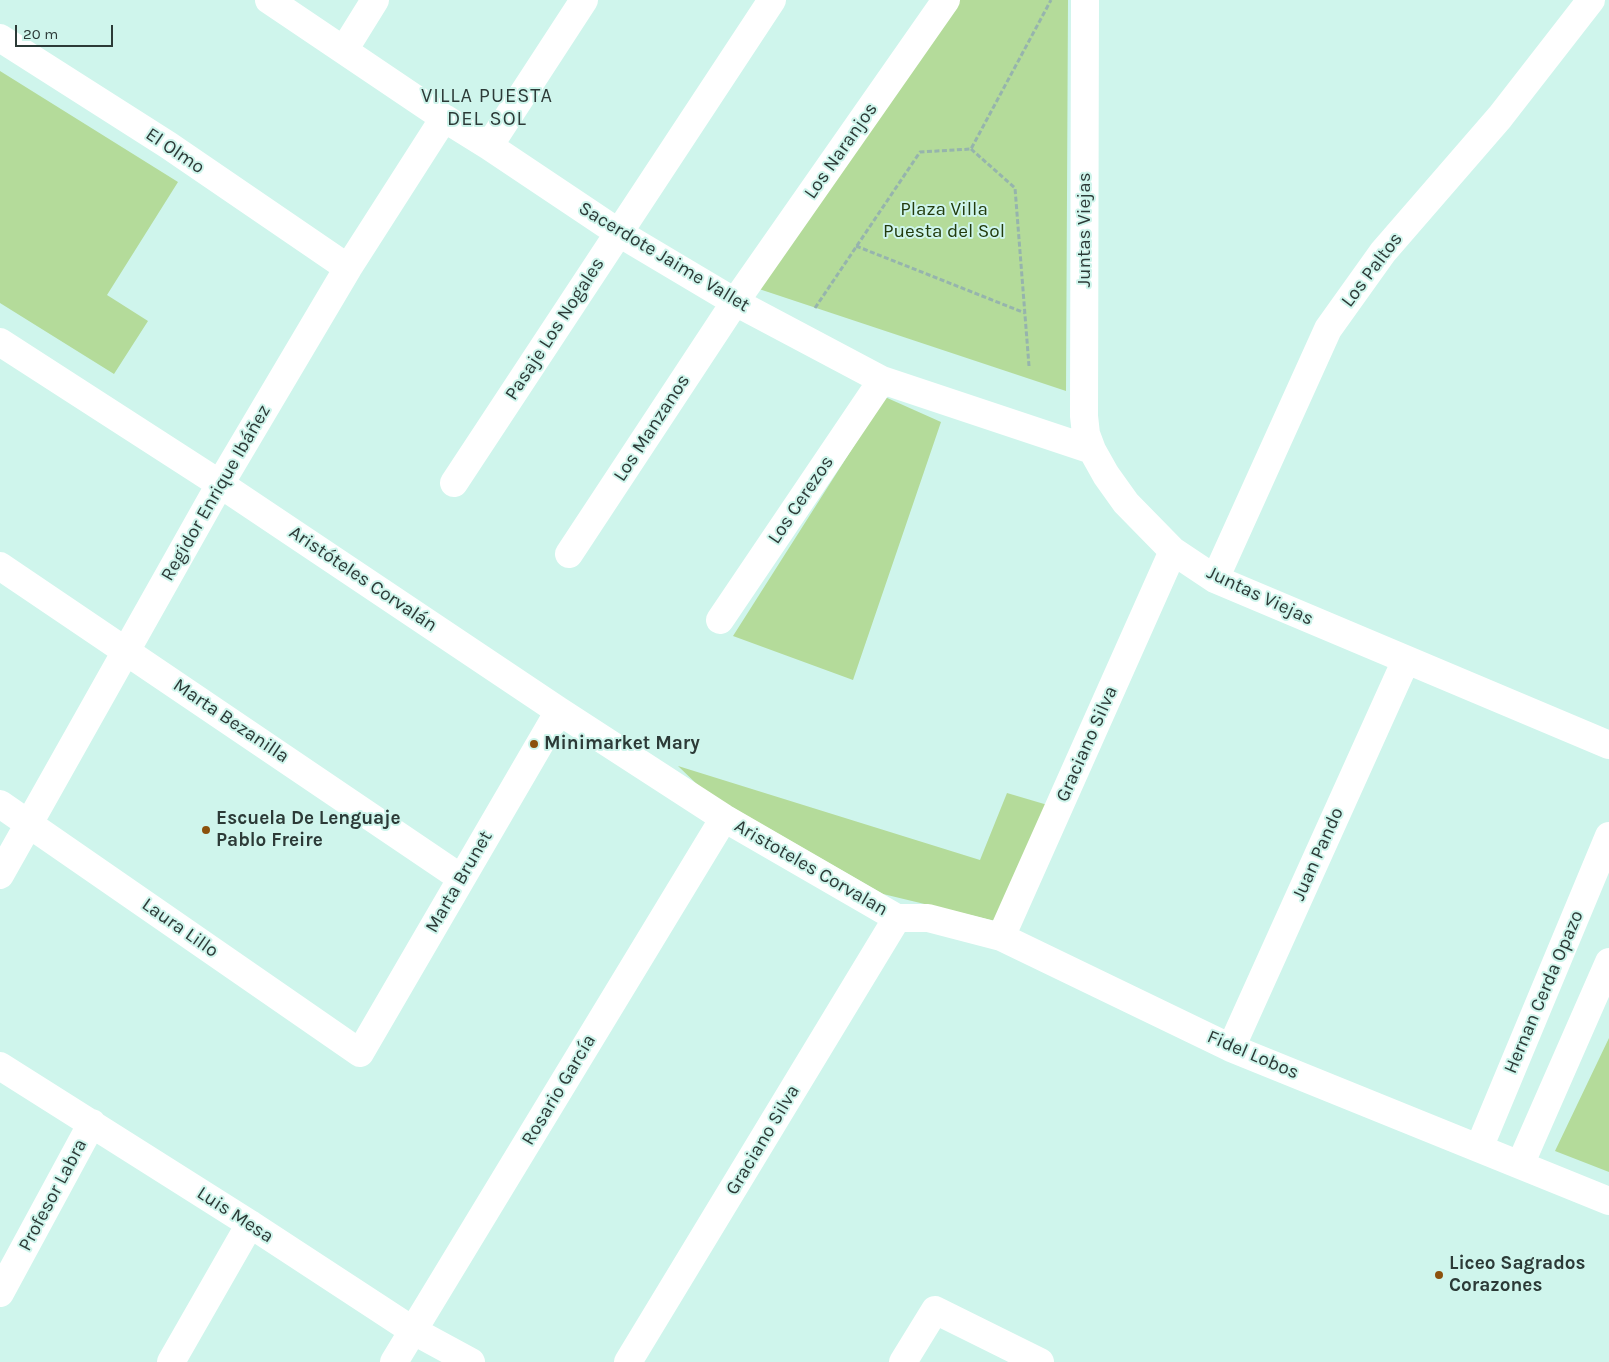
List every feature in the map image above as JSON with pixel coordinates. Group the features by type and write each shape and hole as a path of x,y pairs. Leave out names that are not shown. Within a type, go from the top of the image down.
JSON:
{"street":[{"name":"Sacerdote Jaime Vallet","path":"269,0 619,233 735,302 882,380 1092,450"},
{"path":"344,50 375,0"},
{"path":"489,146 584,0"},
{"name":"Pasaje Los Nogales","path":"454,483 772,0"},
{"name":"Los Naranjos","path":"735,302 946,0"},
{"name":"Juntas Viejas","path":"1085,0 1084,416 1086,434 1098,464 1126,503 1173,551 1215,579 1609,745"},
{"name":"Los Paltos","path":"1215,579 1328,329 1383,252 1500,117 1591,0"},
{"name":"El Olmo","path":"0,38 168,145 348,268"},
{"name":"Regidor Enrique Ibáñez","path":"0,875 220,484 348,268 444,118"},
{"name":"Los Manzanos","path":"569,554 735,302"},
{"name":"Aristóteles Corvalán","path":"0,342 220,484 724,818"},
{"name":"Los Cerezos","path":"720,620 882,380"},
{"name":"Graciano Silva","path":"1001,937 1173,551"},
{"name":"Marta Bezanilla","path":"0,566 462,878"},
{"name":"Juan Pando","path":"1231,1048 1406,660"},
{"name":"Marta Brunet","path":"360,1053 559,710"},
{"name":"Laura Lillo","path":"0,804 360,1053"},
{"name":"Aristoteles Corvalan","path":"724,818 897,918"},
{"name":"Rosario García","path":"394,1362 724,818"},
{"name":"Hernan Cerda Opazo","path":"1479,1148 1609,836"},
{"name":"Graciano Silva","path":"628,1362 897,918"},
{"name":"Fidel Lobos","path":"897,918 928,918 1001,937 1231,1048 1609,1201"},
{"path":"1520,1165 1609,962"},
{"name":"Luis Mesa","path":"0,1066 250,1224 412,1330 471,1362"},
{"name":"Profesor Labra","path":"0,1293 92,1123"},
{"path":"171,1362 250,1224"},
{"path":"903,1362 935,1310 1040,1362"}],"path":[{"path":"971,149 1051,0"},
{"path":"815,308 920,152 971,149 1015,188 1029,366"},
{"path":"856,246 1025,313"}],"green space":[{"name":"Plaza Villa Puesta del Sol","path":"949,0 1068,0 1066,391 747,285"},
{"path":"0,71 178,182 107,295 148,321 114,374 0,303"},
{"path":"885,397 941,422 853,680 733,636"},
{"path":"678,766 980,860 1007,793 1051,806 995,921 883,894 704,791"},
{"path":"1609,1038 1609,1172 1555,1151"}],"place":[{"name":"Minimarket Mary","path":"534,744"},
{"name":"Escuela De Lenguaje Pablo Freire","path":"206,830"},
{"name":"Liceo Sagrados Corazones","path":"1439,1275"}],"district":[{"name":"VILLA PUESTA DEL SOL","path":"487,108"}]}
